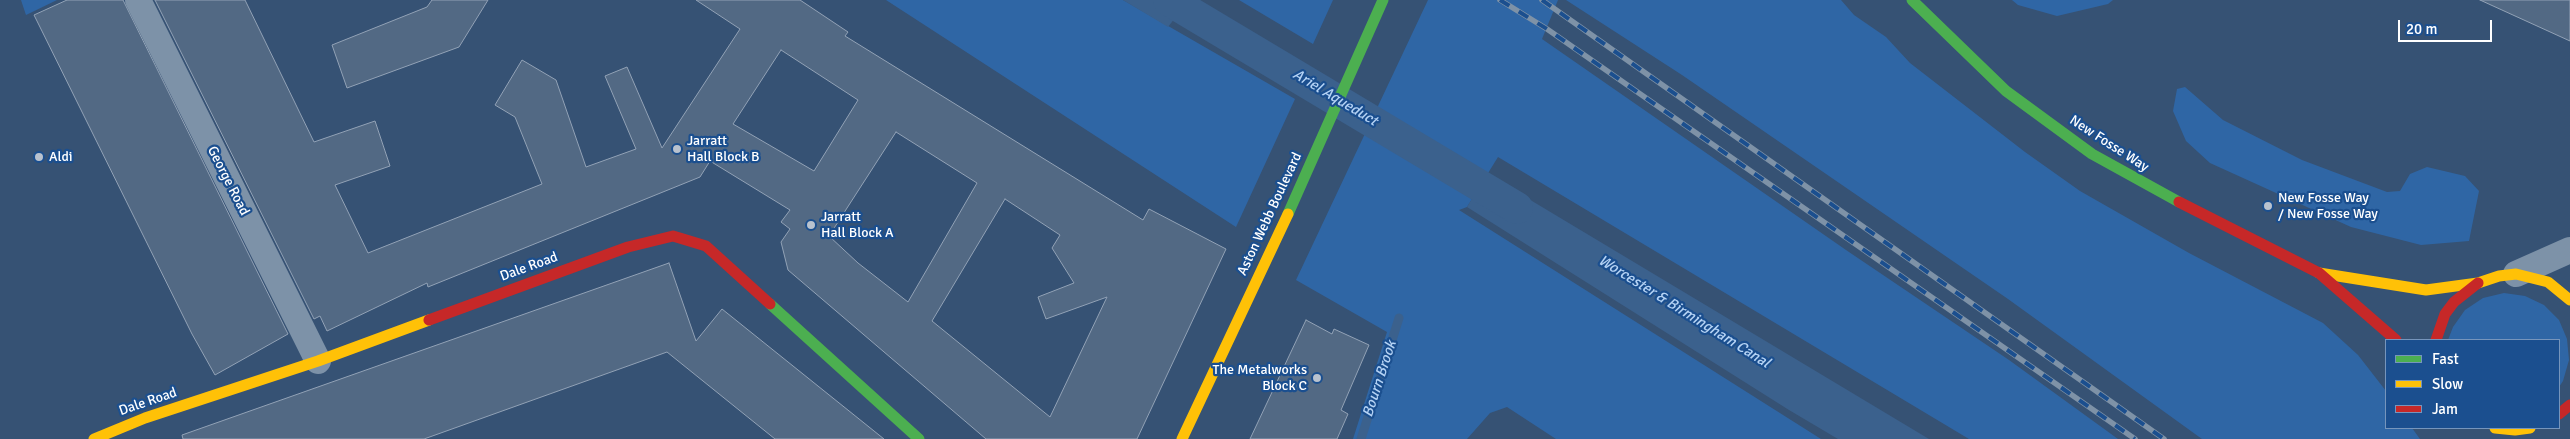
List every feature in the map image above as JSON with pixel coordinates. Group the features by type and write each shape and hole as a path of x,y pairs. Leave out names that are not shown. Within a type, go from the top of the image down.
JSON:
{"main road":[{"name":"Aston Webb Boulevard","path":"1182,439 1281,229 1383,0"},
{"name":"New Fosse Way","path":"1912,0 2006,91 2092,154 2180,204 2319,273 2395,339"},
{"name":"Dale Road","path":"94,439 145,418 318,361 628,247 673,236 706,246 919,439"},
{"name":"New Fosse Way","path":"2319,273 2426,290 2478,283 2499,276 2516,274 2548,282 2570,300"},
{"name":"New Fosse Way","path":"2436,339 2445,314 2466,290 2478,283"},
{"path":"2560,413 2570,405"},
{"path":"2505,429 2522,429"},
{"path":"2515,430 2536,439"}],"street":[{"name":"George Road","path":"138,0 318,361"},
{"path":"2516,274 2570,250"}],"shaded area":[{"path":"21,0 57,0 26,15"},
{"path":"886,0 1123,0 1295,99 1236,227"},
{"path":"1239,0 1333,0 1313,44"},
{"path":"1428,0 1558,0 1542,39 1846,250 2009,360 2118,439 1969,439 1498,157 1467,207 1459,210 1821,439 1556,439 1507,407 1490,413 1467,439 1353,439 1387,332 1296,280"},
{"path":"1566,0 1841,0 1854,15 1886,37 1910,63 2025,152 2080,191 2189,253 2323,323 2358,355 2385,390 2385,429 2413,429 2420,439 2202,439 2008,299 1682,75"},
{"path":"2012,0 2113,0 2108,4 2057,16 2018,5"},
{"path":"2185,87 2223,120 2302,160 2387,192 2400,191 2410,174 2427,167 2465,176 2479,191 2469,241 2421,245 2351,227 2210,163 2186,141 2173,111 2177,89"},
{"path":"2504,293 2525,296 2544,305 2559,320 2567,339 2569,360 2560,386 2560,339 2448,339 2453,327 2465,310 2483,298"}],"water":[{"path":"1123,0 1189,0 1168,27"},
{"name":"Worcester & Birmingham Canal","path":"1487,174 1929,439 1838,439 1789,410 1467,207"}],"building":[{"path":"67,0 123,0 288,334 215,375 192,334 34,15"},
{"path":"155,0 245,0 314,142 375,121 390,166 335,185 368,253 542,184 515,117 495,105 522,60 556,80 586,167 636,149 605,76 627,67 662,148 740,29 696,0 800,0 848,32 845,36 1143,220 1149,209 1226,249 1137,439 986,439 788,270 781,242 790,229 781,222 790,210 710,161 700,177 428,287 427,283 327,331 320,316 314,319","holes":["781,50 858,100 814,171 733,124","896,132 977,183 908,302 858,263 829,236","1005,199 1060,235 1052,248 1074,283 1038,297 1046,319 1107,297 1050,417 932,321"]},
{"path":"432,0 488,0 459,47 347,88 332,45 427,7"},
{"path":"2480,0 2570,0 2570,41"},
{"path":"669,263 696,341 722,309 884,439 775,439 667,352 424,439 183,439 182,435"},
{"name":"The Metalworks Block C","path":"1306,320 1332,334 1334,329 1369,345 1341,410 1348,414 1337,439 1250,439"}],"waterway":[{"name":"Ariel Aqueduct","path":"1169,0 1517,208"},
{"name":"Bourn Brook","path":"1361,439 1399,318"}],"railway":[{"path":"1500,0 1547,29 2135,439"},
{"path":"1542,0 2164,439"}],"traffic: fast":[{"path":"1288,214 1383,0"},
{"path":"1912,0 2006,91 2092,154 2179,202"},
{"path":"770,304 919,439"}],"traffic: slow":[{"path":"1182,439 1288,214"},
{"path":"2319,273 2426,290 2478,283 2499,276 2516,274 2548,282 2570,300"},
{"path":"94,439 145,418 318,361 429,320"},
{"path":"2505,429 2522,429"}],"traffic: jam":[{"path":"2179,202 2319,273 2395,339"},
{"path":"429,320 628,247 673,236 706,246 770,304"},
{"path":"2436,339 2445,314 2454,302 2478,283"},
{"path":"2560,413 2570,405"}],"place":[{"name":"Jarratt Hall Block B","path":"677,149"},
{"name":"Aldi","path":"39,157"},
{"name":"New Fosse Way / New Fosse Way","path":"2268,206"},
{"name":"Jarratt Hall Block A","path":"811,225"},
{"name":"The Metalworks Block C","path":"1317,378"}]}
